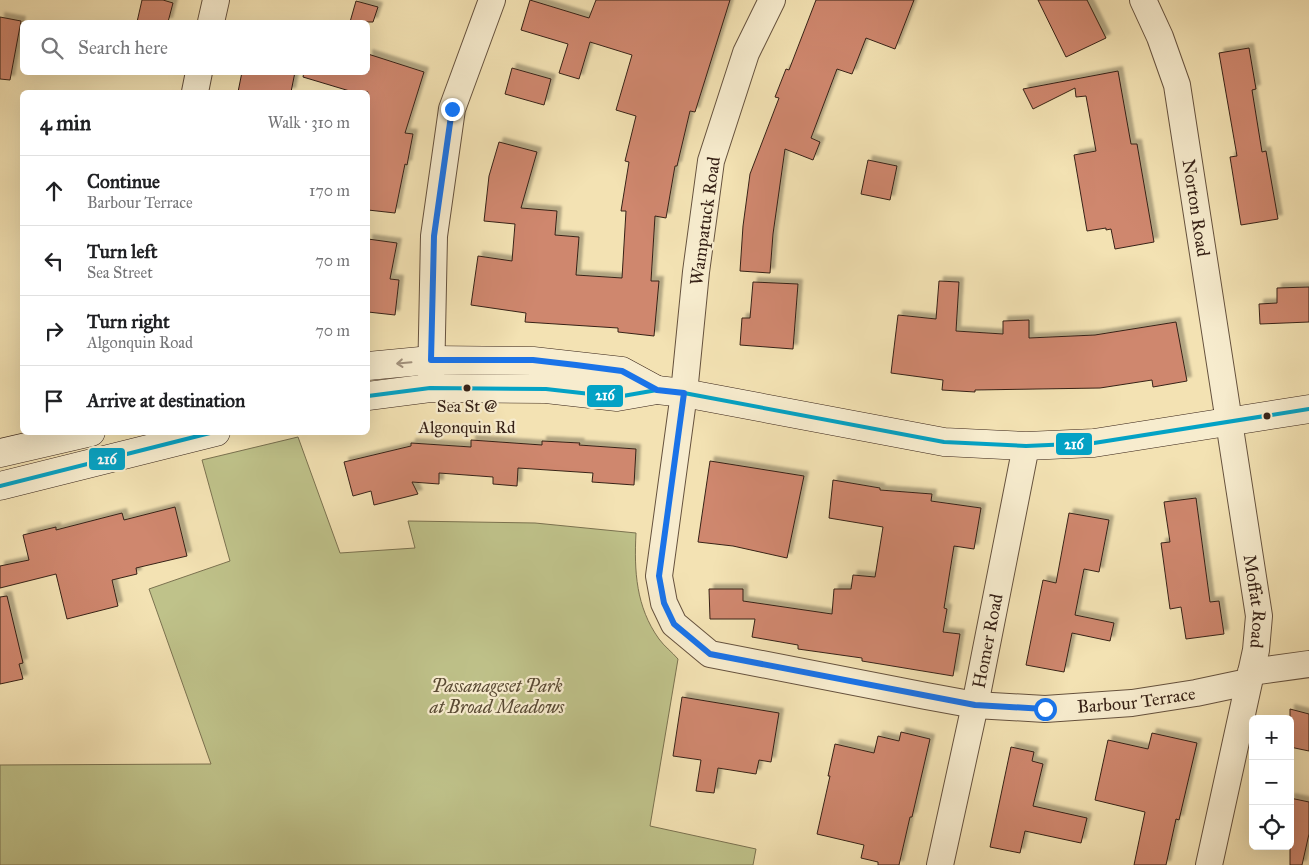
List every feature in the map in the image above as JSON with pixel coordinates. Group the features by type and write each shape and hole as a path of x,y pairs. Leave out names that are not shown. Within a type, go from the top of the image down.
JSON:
{"main road":[{"path":"370,366 431,360 533,360 622,371 657,390"},
{"path":"370,396 430,388 546,389 617,398 657,390 684,393 944,442 1026,446 1094,444 1309,409"},
{"path":"0,453 78,435"},
{"path":"0,486 163,439 193,435"}],"street":[{"path":"211,20 216,0"},
{"path":"430,388 434,236 452,109 492,0"},
{"name":"Wampatuck Road","path":"684,393 696,272 711,161 746,54 772,0"},
{"name":"Norton Road","path":"1143,0 1160,37 1177,85 1230,422"},
{"path":"195,90 198,75"},
{"name":"Barbour Terrace","path":"684,393 659,576 664,603 674,624 710,654 975,705 1045,709 1132,703 1196,693 1249,677 1309,664"},
{"name":"Moffat Road","path":"1209,865 1256,650 1259,616 1230,422"},
{"name":"Homer Road","path":"940,865 975,705 1026,446"}],"green space":[{"name":"Passanageset Park at Broad Meadows","path":"298,437 340,553 415,548 408,521 535,523 636,533 636,575 645,614 659,639 678,659 650,826 756,849 753,865 0,865 0,765 211,764 149,589 230,561 202,460"}],"building":[{"path":"142,0 163,0 173,3 169,20 137,20"},
{"path":"530,0 589,18 596,0 730,0 695,112 690,111 677,166 675,166 666,218 655,216 651,281 659,281 654,336 618,332 618,328 525,322 526,313 471,305 478,256 512,261 515,224 484,221 489,176 499,142 537,152 521,208 557,211 555,235 579,237 576,275 622,278 626,211 621,211 629,162 625,161 636,116 616,110 632,55 590,42 579,79 559,73 568,44 521,30"},
{"path":"816,0 914,0 895,49 866,38 852,74 837,69 811,138 820,142 813,160 785,149 773,234 770,273 740,271 743,226 750,174 779,98 775,97 786,69 789,70"},
{"path":"1038,0 1087,0 1106,38 1066,57"},
{"path":"356,1 378,7 373,22 370,22 370,20 351,20"},
{"path":"0,17 20,21 20,26 10,80 0,79"},
{"path":"1249,48 1256,89 1252,90 1262,152 1266,151 1278,219 1241,225 1230,157 1237,156 1219,53"},
{"path":"370,55 424,72 405,133 413,134 395,213 370,210 370,90 346,90 303,77 303,75 370,75"},
{"path":"512,68 551,79 544,105 505,94"},
{"path":"1118,71 1131,144 1137,144 1154,242 1115,249 1111,229 1087,231 1074,155 1096,151 1086,96 1076,97 1075,88 1033,109 1023,89"},
{"path":"241,75 294,75 291,90 238,90"},
{"path":"868,160 897,166 890,200 861,194"},
{"path":"370,239 397,243 390,279 399,280 395,315 370,312"},
{"path":"939,281 959,282 956,331 1003,334 1003,321 1029,320 1029,338 1095,335 1176,322 1187,381 1153,387 1152,380 1100,388 975,390 975,392 942,390 943,380 891,373 898,315 936,319"},
{"path":"753,282 798,284 793,349 740,345 742,318 750,318"},
{"path":"1309,287 1309,322 1260,324 1259,304 1277,303 1277,288"},
{"path":"471,440 542,445 542,441 580,443 579,445 636,449 634,485 592,482 593,473 518,468 517,486 493,484 493,477 439,473 439,484 412,482 418,494 374,505 371,491 353,496 344,462 411,446 411,443 471,447"},
{"path":"710,461 804,476 787,558 733,546 698,542"},
{"path":"833,480 880,488 880,490 932,494 931,501 981,508 974,549 954,546 944,608 947,609 943,632 960,634 953,676 862,661 862,658 798,649 798,645 752,637 755,619 710,619 709,589 743,589 743,601 832,614 834,589 851,589 853,575 875,577 883,527 829,518"},
{"path":"1196,498 1210,602 1219,601 1224,634 1186,639 1181,607 1170,609 1161,543 1170,542 1164,502"},
{"path":"175,507 187,556 136,568 137,574 112,580 118,606 67,619 56,574 0,588 0,566 29,560 23,535 56,527 56,530 122,513 124,520"},
{"path":"1069,513 1109,520 1099,572 1084,569 1075,615 1114,623 1110,641 1072,633 1064,672 1026,665 1043,580 1056,583"},
{"path":"7,596 23,663 19,664 23,679 0,684 0,597"},
{"path":"682,697 779,713 771,762 759,760 756,774 718,768 714,793 696,791 701,760 673,756"},
{"path":"1290,709 1309,714 1309,751 1294,748 1294,715 1290,715"},
{"path":"901,732 930,739 899,865 878,865 878,862 861,858 864,845 817,834 835,744 874,753 878,736 899,741"},
{"path":"1152,733 1197,743 1179,820 1176,819 1166,865 1134,865 1145,812 1095,800 1108,740 1148,749"},
{"path":"1011,747 1034,752 1032,761 1043,764 1033,806 1087,818 1081,843 1025,831 1020,853 990,847"},
{"path":"1294,799 1309,802 1309,834 1302,865 1290,865 1290,850 1294,850"}],"transit line":[{"name":"216","path":"370,396 430,388 546,389 617,397 657,390 684,393 944,442 1026,446 1094,443 1309,409"},
{"name":"216","path":"0,486 202,435"}],"place":[{"name":"Sea St @ Algonquin Rd","path":"467,388"}],"route":[{"path":"452,109 434,236 431,360 533,360 622,371 657,390 684,393 659,576 664,603 674,624 710,654 975,705 1045,709"}]}
